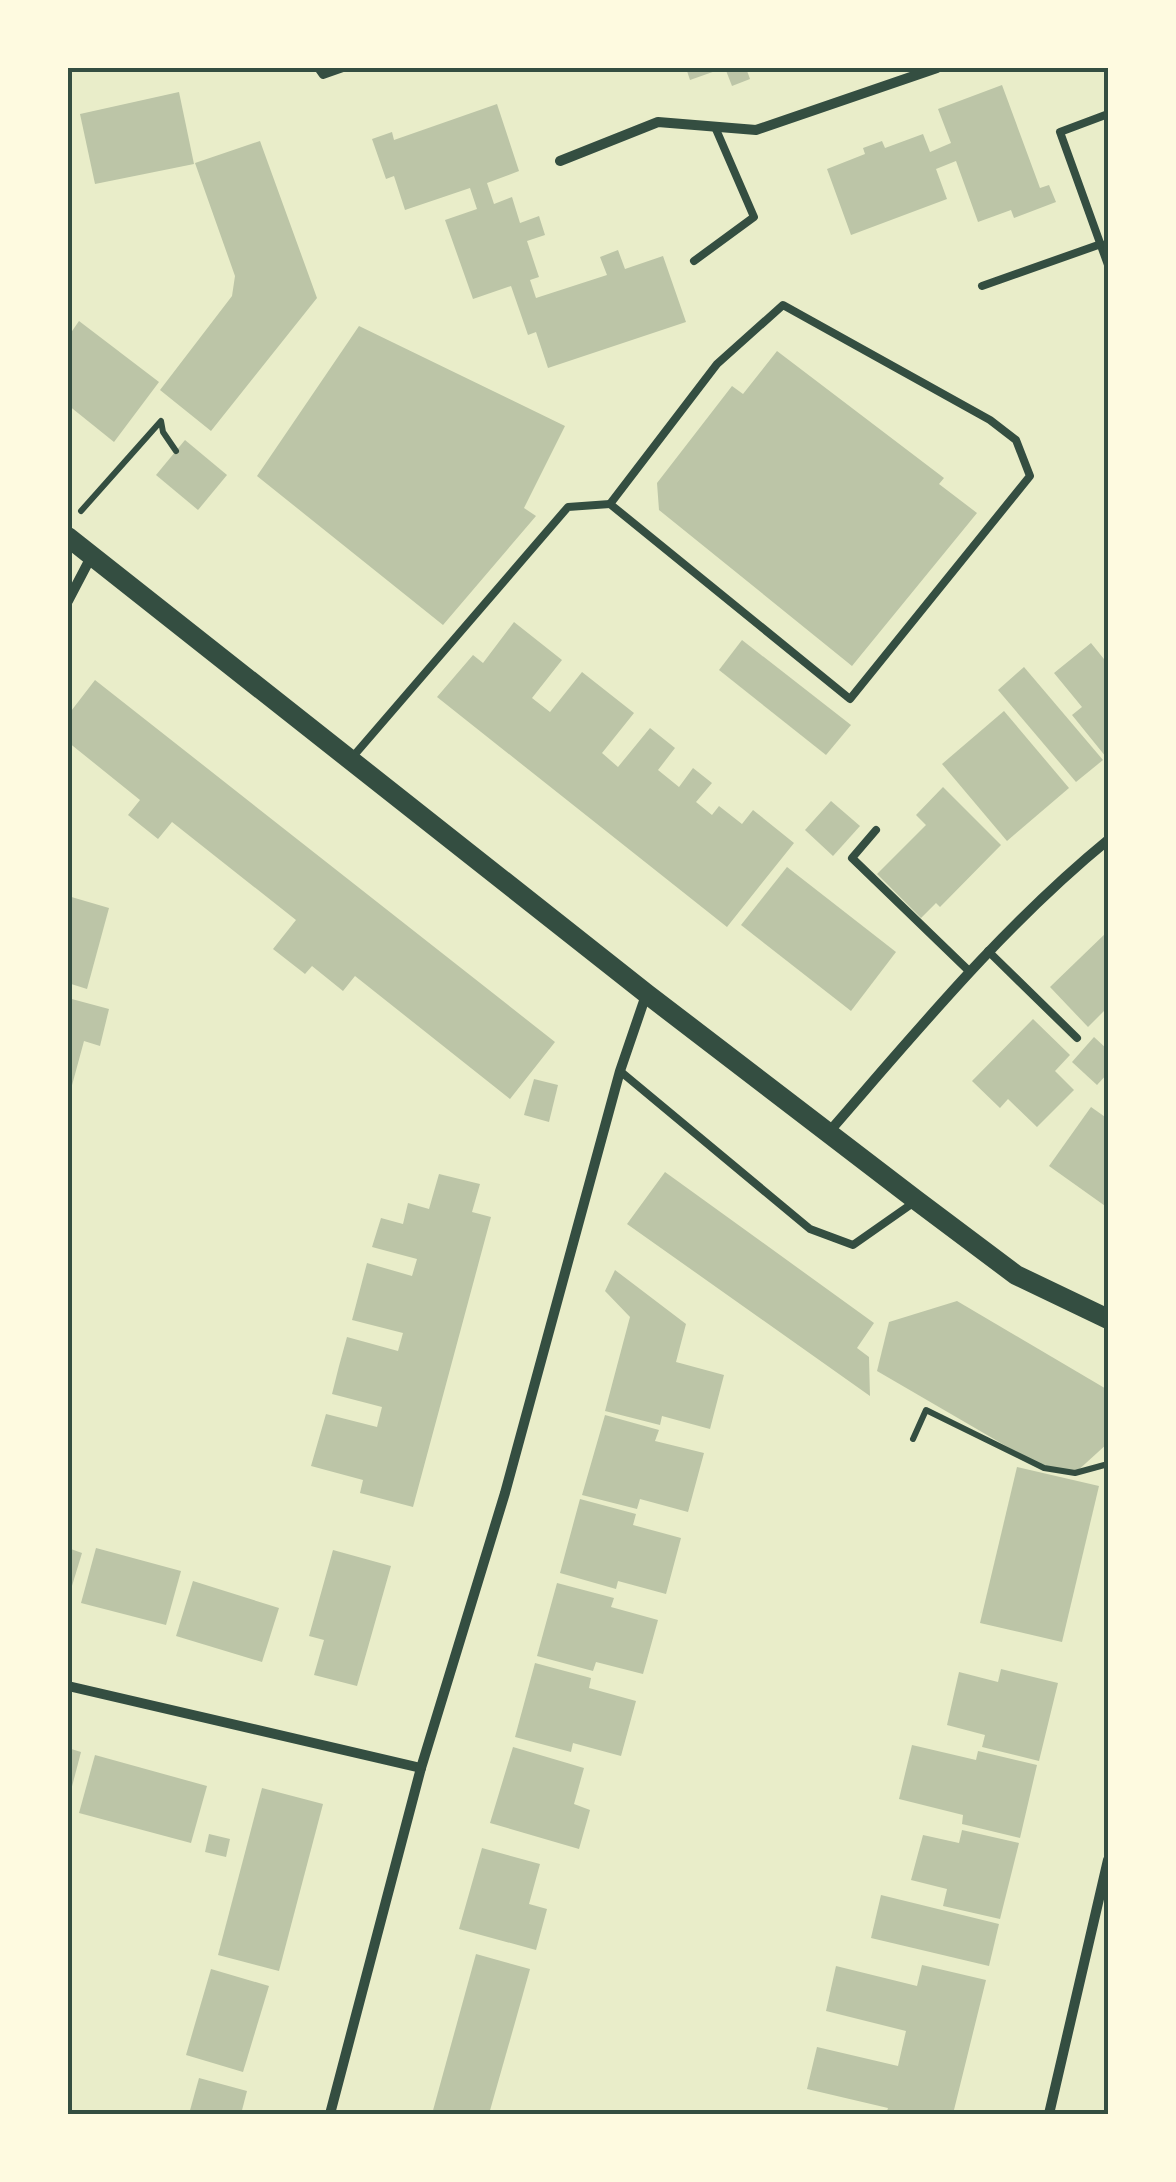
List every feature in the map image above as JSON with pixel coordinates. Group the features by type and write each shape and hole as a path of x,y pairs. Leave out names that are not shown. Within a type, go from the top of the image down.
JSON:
{"main road":[{"path":"68,537 647,994 1016,1276 1108,1319"}],"street":[{"path":"560,161 658,122 756,130 937,68"},
{"path":"68,601 91,557"},
{"path":"828,1133 968,970 1061,878 1108,840"},
{"path":"330,2114 421,1768 504,1493 620,1072 647,994"},
{"path":"68,1686 421,1768"},
{"path":"1050,2114 1108,1860"}],"lane":[{"path":"318,68 323,74 343,68"},
{"path":"1108,114 1060,132 1108,265"},
{"path":"694,261 754,217 715,127"},
{"path":"982,286 1101,244"},
{"path":"350,760 568,506 610,504 850,699 1030,476 1016,440 990,420 784,305 718,364 610,504"},
{"path":"876,830 852,858 968,970"},
{"path":"988,951 1076,1038"},
{"path":"620,1072 810,1229 853,1245 916,1200"}],"path":[{"path":"80,513 161,420 163,432 176,451"},
{"path":"913,1439 926,1410 1044,1468 1075,1474 1108,1464"}],"building":[{"path":"686,68 724,68 690,80"},
{"path":"725,68 746,68 750,79 732,86"},
{"path":"1002,85 1040,188 1049,185 1056,202 1014,218 1011,210 978,222 956,161 936,169 947,199 851,235 827,169 865,154 863,148 882,141 885,148 923,134 930,152 951,143 938,109"},
{"path":"179,92 194,164 95,184 80,114"},
{"path":"497,104 519,171 487,183 494,204 512,197 520,223 539,216 545,235 527,241 539,277 530,280 536,298 607,275 600,257 618,250 625,269 663,256 686,322 548,368 536,332 528,335 511,286 473,299 445,220 477,209 470,188 405,210 394,176 386,179 372,139 392,132 394,140"},
{"path":"260,141 317,298 211,431 160,390 232,296 235,276 195,163"},
{"path":"79,321 159,382 114,442 68,405 68,337"},
{"path":"359,326 565,426 524,508 536,516 443,625 257,476"},
{"path":"777,351 944,478 939,484 977,513 852,666 659,510 657,483 732,386 743,394"},
{"path":"185,440 227,475 198,510 156,475"},
{"path":"514,622 562,660 532,698 550,712 582,672 634,713 602,753 618,767 650,728 675,748 658,770 679,787 693,768 712,783 696,802 712,815 719,806 742,824 753,810 794,843 727,927 437,697 473,655 483,663"},
{"path":"742,640 851,725 826,755 719,670"},
{"path":"1091,643 1108,664 1106,757 1072,715 1082,707 1054,673"},
{"path":"1024,667 1103,760 1076,782 998,690"},
{"path":"95,680 555,1042 510,1099 355,976 343,991 312,966 305,974 273,949 296,920 172,822 158,839 128,815 140,800 68,742 68,715"},
{"path":"1004,711 1069,788 1007,841 942,764"},
{"path":"943,787 1001,845 940,907 936,903 921,918 877,874 926,825 916,815"},
{"path":"831,801 860,826 833,856 805,830"},
{"path":"787,867 896,952 851,1011 741,925"},
{"path":"68,896 109,908 87,989 68,983"},
{"path":"1108,931 1108,1007 1088,1027 1050,987"},
{"path":"68,998 109,1009 100,1046 84,1041 71,1089 68,1088"},
{"path":"1033,1019 1070,1055 1055,1071 1074,1090 1037,1127 1008,1099 1000,1108 972,1081"},
{"path":"1094,1037 1108,1050 1108,1073 1097,1085 1072,1062"},
{"path":"534,1079 558,1085 549,1122 524,1115"},
{"path":"1091,1107 1108,1119 1108,1208 1049,1166"},
{"path":"665,1172 874,1323 857,1348 869,1357 870,1396 627,1224"},
{"path":"439,1174 480,1184 472,1212 491,1217 413,1507 360,1493 363,1480 311,1466 326,1414 377,1427 382,1407 332,1394 347,1337 398,1351 403,1333 352,1320 367,1263 412,1276 417,1259 372,1247 381,1218 403,1224 408,1203 429,1209"},
{"path":"615,1270 686,1324 676,1362 724,1375 710,1429 662,1416 660,1425 605,1411 630,1317 605,1291"},
{"path":"957,1301 1108,1390 1108,1443 1075,1473 1044,1468 877,1371 889,1322"},
{"path":"605,1415 659,1430 655,1441 704,1453 688,1512 640,1499 637,1509 582,1495"},
{"path":"1017,1467 1099,1486 1062,1642 980,1623"},
{"path":"580,1499 636,1514 633,1525 681,1538 666,1594 618,1581 616,1589 560,1573"},
{"path":"68,1548 82,1553 68,1599"},
{"path":"96,1548 181,1571 166,1625 81,1603"},
{"path":"333,1550 391,1566 357,1686 314,1675 324,1640 309,1636"},
{"path":"193,1581 279,1608 262,1662 176,1636"},
{"path":"557,1583 614,1598 611,1607 658,1620 643,1674 596,1662 593,1671 537,1656"},
{"path":"535,1663 591,1678 589,1688 636,1701 621,1756 573,1743 571,1752 515,1737"},
{"path":"1001,1669 1058,1683 1039,1761 982,1747 985,1735 947,1725 959,1672 998,1682"},
{"path":"912,1745 976,1760 978,1751 1037,1765 1020,1838 962,1824 963,1815 899,1799"},
{"path":"513,1747 584,1768 574,1804 590,1810 579,1849 490,1823"},
{"path":"68,1748 81,1752 69,1798 68,1798"},
{"path":"95,1755 207,1786 191,1843 79,1813"},
{"path":"262,1788 323,1804 279,1971 218,1955"},
{"path":"962,1830 1019,1843 1000,1919 943,1906 947,1889 911,1880 923,1835 959,1843"},
{"path":"209,1834 230,1839 226,1857 205,1852"},
{"path":"482,1848 540,1864 529,1904 547,1909 536,1950 459,1929"},
{"path":"881,1895 999,1924 989,1966 871,1938"},
{"path":"476,1954 530,1969 489,2114 432,2114"},
{"path":"922,1965 986,1980 953,2114 886,2114 888,2108 807,2089 817,2047 898,2066 906,2031 826,2011 836,1966 917,1986"},
{"path":"211,1969 269,1986 243,2072 186,2055"},
{"path":"199,2078 247,2091 241,2114 189,2114"}]}
